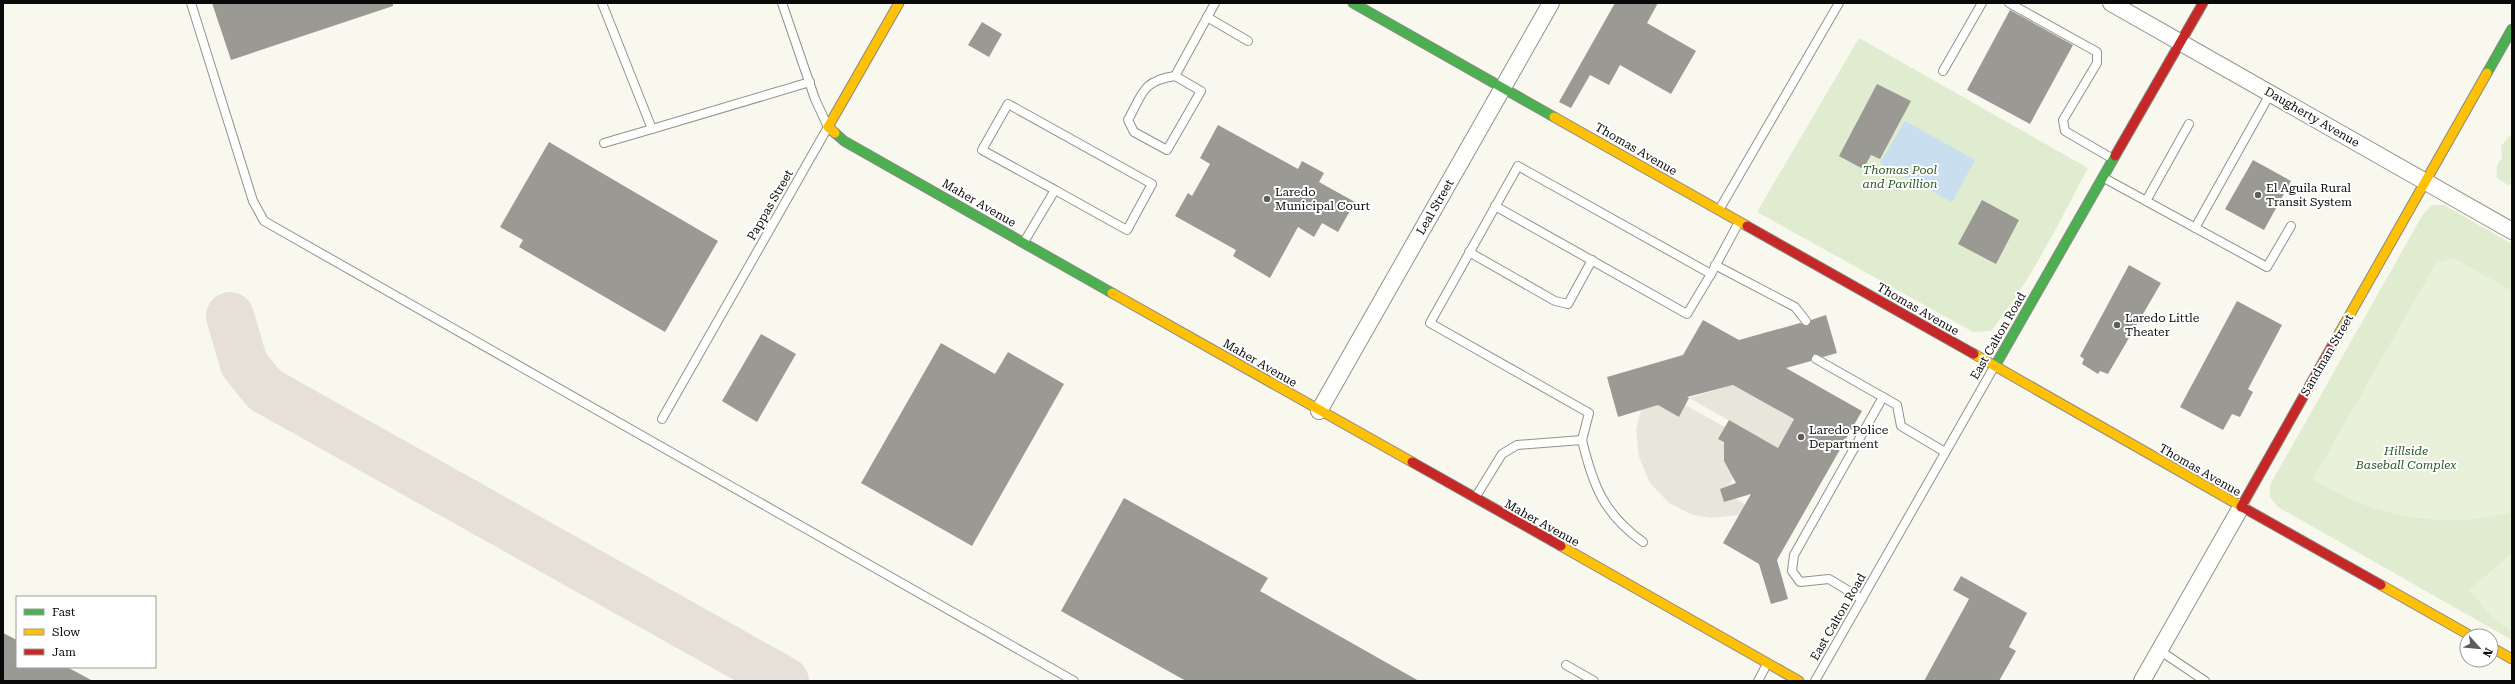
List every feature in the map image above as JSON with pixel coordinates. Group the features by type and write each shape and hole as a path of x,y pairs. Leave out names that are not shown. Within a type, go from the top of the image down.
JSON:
{"street":[{"name":"Pappas Street","path":"828,127 898,3"},
{"name":"Thomas Avenue","path":"1354,3 2459,629"},
{"name":"Leal Street","path":"1319,411 1551,3"},
{"name":"Daugherty Avenue","path":"2111,3 2512,231"},
{"name":"East Calton Road","path":"1995,366 2203,3"},
{"name":"Sandman Street","path":"2142,681 2512,29"},
{"name":"Maher Avenue","path":"828,127 844,141 1319,411 1799,681"},
{"path":"2499,652 2512,659"}],"lane":[{"path":"190,3 253,201 264,221 1074,681"},
{"path":"602,3 652,129"},
{"name":"Maher Avenue","path":"782,3 810,82 828,127"},
{"path":"1175,76 1215,3"},
{"path":"1719,210 1839,3"},
{"path":"1943,71 1982,3"},
{"path":"2009,3 2097,52 2097,63 2063,120 2065,131 2113,160"},
{"path":"1207,17 1248,41"},
{"path":"1175,76 1201,92 1167,150 1134,132 1128,120 1148,84 1158,78 1175,76"},
{"path":"604,143 810,82"},
{"path":"2195,228 2270,94"},
{"path":"1008,104 1152,184 1127,230 1055,190 982,150 1008,104"},
{"path":"2146,201 2189,124"},
{"name":"Pappas Street","path":"662,419 828,127"},
{"path":"1643,542 1622,527 1610,511 1590,475 1582,440 1589,413 1430,323 1518,166 1711,274"},
{"path":"2103,177 2267,267 2291,226"},
{"path":"1023,242 1055,190"},
{"path":"1495,206 1687,314 1711,274 1739,222"},
{"path":"1470,252 1555,301 1568,304 1592,260"},
{"path":"1715,265 1795,307 1806,321"},
{"path":"1816,359 1897,405 1901,426 1946,452"},
{"name":"East Calton Road","path":"1815,681 1995,366"},
{"path":"1862,599 1829,579 1800,582 1792,570 1794,555 1883,397"},
{"path":"1475,499 1502,454 1517,446 1582,440"},
{"path":"2160,650 2205,681"},
{"path":"1758,681 1768,663"},
{"path":"1566,665 1594,681"}],"green space":[{"name":"Thomas Pool and Pavillion","path":"1859,38 2088,168 2055,231 2031,272 2019,292 1991,331 1973,332 1757,212"},
{"path":"2512,133 2512,184 2508,185 2497,178 2497,169 2502,158 2501,146"},
{"name":"Hillside Baseball Complex","path":"2432,205 2444,205 2512,244 2512,640 2499,633 2499,628 2491,628 2278,507 2270,497 2270,485 2423,214"},
{"path":"2454,258 2512,291 2512,513 2486,518 2460,520 2434,520 2409,517 2360,503 2313,479 2436,263"},
{"path":"2512,553 2512,632 2493,618 2469,590"}],"shaded area":[{"path":"1733,385 1794,419 1778,448 1689,398"},
{"path":"1658,405 1679,417 1685,405 1725,427 1724,461 1728,469 1735,475 1729,485 1721,489 1724,502 1735,498 1745,504 1739,515 1711,518 1693,515 1669,503 1650,483 1639,457 1636,430 1641,410"}],"water":[{"path":"1905,121 1975,160 1952,202 1880,163"}],"building":[{"path":"212,3 393,3 393,6 231,60"},
{"path":"1615,3 1658,3 1647,23 1696,51 1671,94 1620,65 1609,85 1590,75 1571,108 1559,102"},
{"path":"2010,10 2073,45 2030,124 1967,90"},
{"path":"982,22 1002,34 989,57 968,45"},
{"path":"1877,84 1911,101 1880,159 1871,155 1863,169 1839,156"},
{"name":"Laredo Municipal Court","path":"1218,125 1298,169 1302,161 1324,173 1319,182 1355,202 1338,232 1322,223 1314,237 1298,227 1270,278 1233,256 1236,250 1175,216 1188,193 1192,196 1210,164 1200,158"},
{"path":"549,142 718,241 665,332 519,247 523,240 500,227"},
{"name":"El Aguila Rural Transit System","path":"2253,160 2291,181 2264,230 2225,209"},
{"path":"1982,200 2019,220 1996,264 1958,244"},
{"name":"Laredo Little Theater","path":"2129,265 2161,283 2108,374 2100,371 2098,374 2082,364 2084,359 2080,356"},
{"path":"2237,301 2282,325 2248,389 2253,392 2240,417 2232,414 2223,430 2180,407"},
{"path":"1826,315 1837,353 1823,357 1814,354 1811,361 1786,368 1862,411 1777,560 1788,599 1771,604 1759,564 1723,543 1751,494 1724,502 1720,489 1736,483 1724,461 1724,442 1718,439 1729,420 1778,448 1794,419 1733,385 1687,397 1689,398 1679,417 1658,405 1618,417 1607,377 1683,355 1703,320 1739,340 1800,323 1807,326 1811,320"},
{"path":"761,334 796,354 757,422 722,401"},
{"path":"941,343 995,374 1008,352 1064,384 972,546 861,483"},
{"path":"1124,498 1268,578 1260,591 1419,681 1186,681 1061,611"},
{"path":"1961,576 2027,613 2009,647 2016,651 1999,681 1924,681 1969,599 1953,590"},
{"path":"3,633 16,640 16,668 69,668 93,681 3,681"}],"taxiway":[{"path":"230,316 244,364 265,390 785,681"}],"traffic: fast":[{"path":"1353,3 1554,117"},
{"path":"2487,73 2512,29"},
{"path":"835,133 844,141 1112,293"},
{"path":"1995,366 2115,156"}],"traffic: slow":[{"path":"835,133 828,127 899,3"},
{"path":"2332,346 2487,73"},
{"path":"1554,117 1747,226"},
{"path":"1112,293 1412,462"},
{"path":"1974,354 2244,508"},
{"path":"1561,546 1799,681"},
{"path":"2381,585 2459,629"},
{"path":"2499,652 2512,659"}],"traffic: jam":[{"path":"2115,156 2203,3"},
{"path":"1747,226 1974,354"},
{"path":"2241,507 2332,346"},
{"path":"1412,462 1561,546"},
{"path":"2244,508 2381,585"}],"place":[{"name":"El Aguila Rural Transit System","path":"2258,195"},
{"name":"Laredo Municipal Court","path":"1267,199"},
{"name":"Laredo Little Theater","path":"2117,325"},
{"name":"Laredo Police Department","path":"1801,437"}]}
